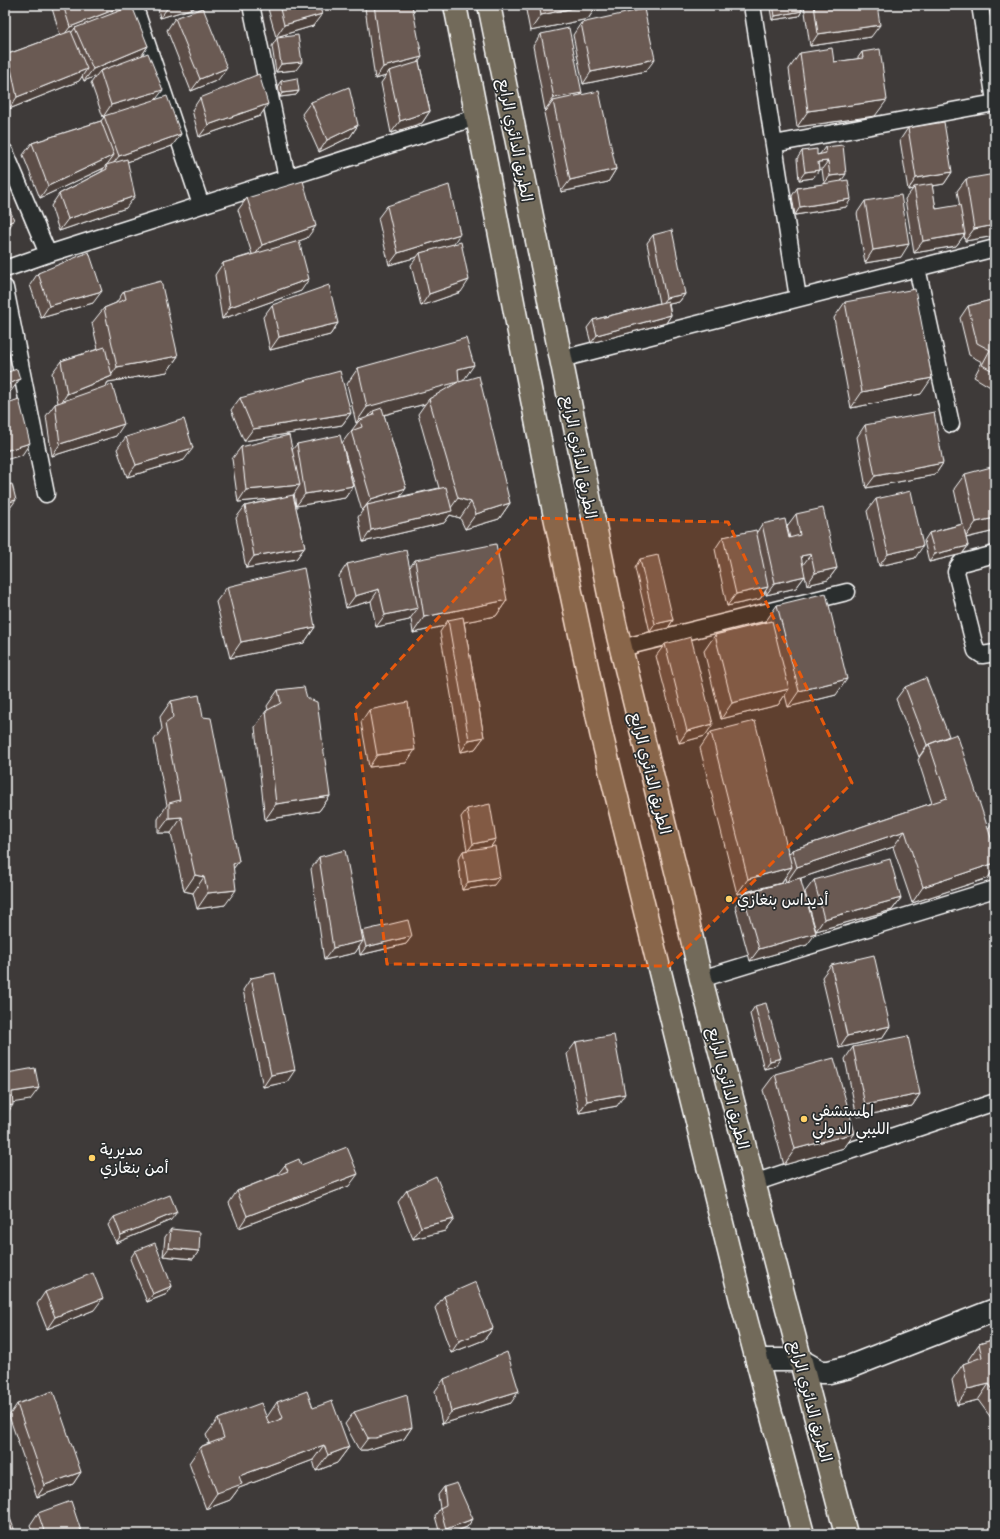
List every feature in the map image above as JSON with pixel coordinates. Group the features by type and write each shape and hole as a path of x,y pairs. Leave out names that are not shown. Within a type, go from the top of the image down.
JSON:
{"main road":[{"path":"455,5 554,512 598,719 721,1218 803,1534"},
{"name":"الطريق الدائري الرابع","path":"490,5 597,541 621,648 682,895 701,979 846,1534"},
{"path":"757,1360 800,1360 821,1372 838,1370 995,1310"}],"street":[{"path":"134,5 201,205"},
{"path":"251,5 287,178"},
{"path":"752,5 798,298"},
{"path":"774,144 995,102 981,5"},
{"path":"5,269 477,117"},
{"path":"5,152 48,254"},
{"path":"560,359 995,248"},
{"path":"917,268 951,424"},
{"path":"5,288 46,494"},
{"path":"995,554 962,563 956,572 976,651 982,655 995,653"},
{"path":"621,648 847,592"},
{"path":"701,979 995,889"},
{"path":"754,1183 995,1102"}],"highlighted area":[{"path":"529,518 728,522 852,783 669,966 387,964 355,709"}],"building":[{"path":"63,5 126,5 70,27"},
{"path":"279,5 319,5 322,14 284,25"},
{"path":"374,5 412,5 422,57 383,67"},
{"path":"539,5 588,5 541,15"},
{"path":"773,5 801,5 802,11 775,16"},
{"path":"814,5 877,5 880,25 818,34"},
{"path":"132,6 148,46 93,69 75,28"},
{"path":"203,8 227,68 200,79 175,18"},
{"path":"644,9 655,59 591,72 581,23"},
{"path":"569,28 582,93 554,98 541,34"},
{"path":"71,31 87,69 17,97 8,54"},
{"path":"298,35 302,62 281,64 277,38"},
{"path":"832,48 834,62 863,58 862,52 880,49 887,100 808,111 800,53"},
{"path":"148,53 163,90 111,105 100,71"},
{"path":"419,62 430,111 400,121 389,71"},
{"path":"259,74 268,104 208,125 200,98"},
{"path":"297,78 299,91 282,93 281,81"},
{"path":"349,87 358,125 327,140 311,102"},
{"path":"599,91 616,169 570,180 553,101"},
{"path":"167,96 181,134 119,156 104,116"},
{"path":"101,121 114,155 48,186 32,143"},
{"path":"944,122 952,172 916,178 908,128"},
{"path":"843,145 846,174 830,176 828,161 818,162 819,170 805,172 802,151 817,149 817,155 826,153 825,147"},
{"path":"127,159 135,196 68,219 59,194 107,169 106,165"},
{"path":"995,174 995,225 974,229 966,179"},
{"path":"848,180 851,199 800,207 797,188"},
{"path":"303,181 316,226 262,245 247,198"},
{"path":"932,184 936,209 960,205 965,234 923,241 914,187"},
{"path":"449,185 460,234 398,253 387,206"},
{"path":"901,195 909,244 873,250 865,201"},
{"path":"8,205 14,220 5,225 5,206"},
{"path":"672,230 685,294 666,298 653,235"},
{"path":"299,241 309,279 230,307 223,263"},
{"path":"461,242 469,280 429,294 420,253"},
{"path":"89,252 102,291 49,306 38,273"},
{"path":"161,281 178,356 117,367 104,308 126,299 124,291"},
{"path":"329,285 338,323 279,337 272,305"},
{"path":"915,289 932,378 862,392 845,302"},
{"path":"995,299 995,372 982,365 990,350 977,343 968,306"},
{"path":"668,301 671,315 597,335 593,320"},
{"path":"466,338 474,365 458,369 459,382 479,376 510,503 476,514 471,502 458,498 429,399 458,382 367,407 358,368"},
{"path":"105,347 112,376 67,394 61,361"},
{"path":"5,364 8,372 17,369 20,379 5,386"},
{"path":"340,371 351,413 253,429 240,398"},
{"path":"112,384 124,424 60,444 55,404"},
{"path":"19,399 30,443 5,451 5,404"},
{"path":"382,408 406,488 371,499 351,431 362,427 360,420 374,415 373,411"},
{"path":"934,412 943,463 875,476 865,425"},
{"path":"184,419 193,448 136,465 126,437"},
{"path":"289,435 300,485 246,490 241,447"},
{"path":"340,435 353,486 305,494 297,444"},
{"path":"995,466 995,518 976,522 965,474"},
{"path":"12,484 16,500 5,503 5,485"},
{"path":"446,487 452,511 371,530 367,505"},
{"path":"911,491 923,546 888,554 876,499"},
{"path":"293,495 305,547 254,556 245,506"},
{"path":"823,508 837,568 815,573 811,554 801,556 805,576 775,583 762,524 785,519 789,538 800,535 796,514"},
{"path":"963,524 968,546 935,554 929,533"},
{"path":"756,530 768,587 736,594 723,537"},
{"path":"496,544 507,600 424,617 415,560"},
{"path":"406,550 418,608 385,615 379,589 355,596 347,564"},
{"path":"658,555 673,620 655,624 640,559"},
{"path":"304,568 315,627 241,642 227,587"},
{"path":"826,593 847,679 799,691 777,605"},
{"path":"463,617 484,737 469,740 448,620"},
{"path":"772,621 789,689 732,703 715,635"},
{"path":"691,637 713,724 687,731 665,644"},
{"path":"926,678 949,736 927,745 905,687"},
{"path":"304,687 307,698 317,702 330,796 276,804 266,711 281,703 278,690"},
{"path":"199,695 203,717 211,718 239,861 233,864 236,890 208,893 204,877 195,875 182,817 169,818 169,803 180,800 165,724 173,718 171,701"},
{"path":"408,702 415,750 377,755 369,710"},
{"path":"755,721 792,867 748,879 711,732"},
{"path":"957,734 995,850 995,863 923,887 905,831 797,867 792,850 947,798 929,744"},
{"path":"490,804 496,839 473,844 467,809"},
{"path":"995,822 995,832 992,823"},
{"path":"495,846 500,877 468,882 463,851"},
{"path":"345,850 363,941 333,948 319,857"},
{"path":"890,859 901,898 824,919 814,880"},
{"path":"800,878 816,933 759,949 743,894"},
{"path":"408,920 412,936 366,947 362,931"},
{"path":"874,955 890,1026 847,1036 831,965"},
{"path":"275,973 295,1070 271,1075 251,978"},
{"path":"766,1003 781,1058 770,1061 755,1006"},
{"path":"614,1035 625,1094 587,1101 576,1042"},
{"path":"908,1036 920,1094 865,1105 853,1047"},
{"path":"5,1057 7,1073 35,1068 39,1088 12,1092 13,1105 5,1106"},
{"name":"المستشفي الليبي الدولي","path":"834,1058 855,1133 795,1149 775,1074"},
{"path":"347,1147 358,1174 247,1216 237,1191 288,1171 285,1165 299,1159 301,1165"},
{"path":"436,1176 454,1219 421,1227 407,1190"},
{"path":"170,1195 177,1212 121,1235 114,1217"},
{"path":"171,1229 200,1232 199,1251 169,1248"},
{"path":"155,1243 172,1286 153,1294 135,1251"},
{"path":"93,1273 103,1298 55,1317 45,1292"},
{"path":"476,1282 493,1328 459,1341 444,1296"},
{"path":"995,1339 995,1393 989,1384 968,1389 963,1364 982,1357 979,1344"},
{"path":"507,1352 519,1391 451,1412 444,1379"},
{"path":"53,1391 81,1472 45,1485 17,1404"},
{"path":"307,1391 313,1408 332,1401 349,1447 328,1455 324,1445 239,1476 242,1484 217,1493 200,1447 224,1438 218,1419 261,1403 269,1424 283,1418 277,1402"},
{"path":"407,1395 412,1427 376,1438 368,1438 354,1412"},
{"path":"457,1483 473,1519 446,1529 440,1508 446,1505 444,1487"},
{"path":"71,1501 82,1534 45,1534 38,1513"},
{"path":"5,1505 16,1534 5,1534"},
{"path":"335,1531 336,1534 328,1534"}],"place":[{"name":"أديداس بنغازي","path":"729,899"},
{"name":"المستشفي الليبي الدولي","path":"804,1119"},
{"name":"مديرية أمن بنغازي","path":"92,1158"}]}
